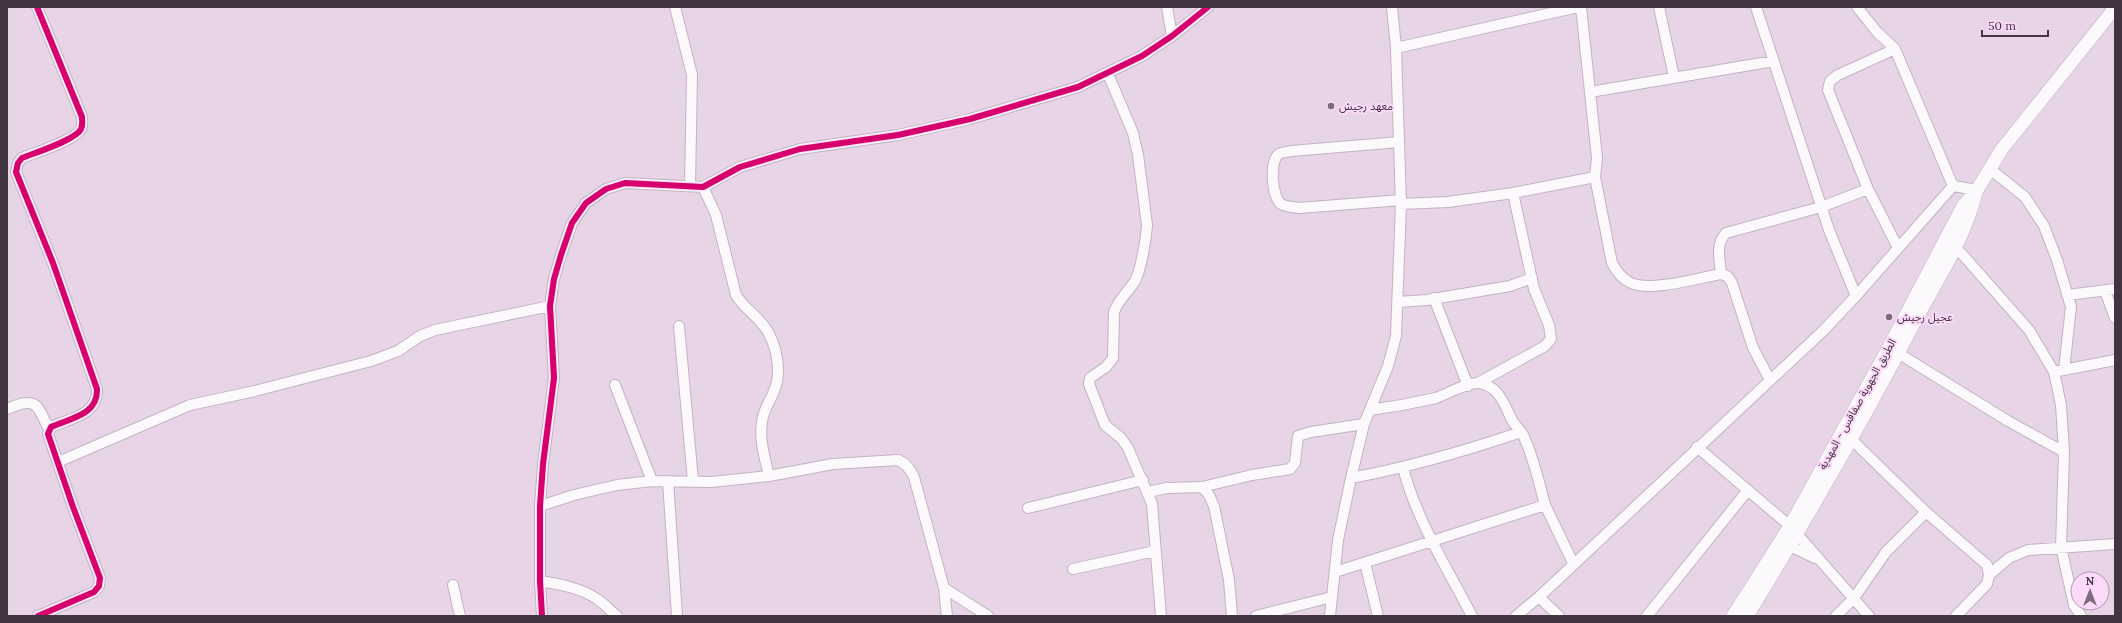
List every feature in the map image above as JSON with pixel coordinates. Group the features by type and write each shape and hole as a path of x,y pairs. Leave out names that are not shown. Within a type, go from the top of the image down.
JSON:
{"main road":[{"name":"الطريق الجهوية صفاقس - المهدية","path":"1733,616 1785,544 1851,439 1914,311 1949,246 1972,210 1977,190 2002,149 2115,8"},
{"name":"الطريق الجهوية صفاقس - المهدية","path":"1794,530 1894,350"},
{"name":"الطريق الجهوية صفاقس - المهدية","path":"1747,616 1785,544"}],"street":[{"path":"36,7 80,113 82,124 81,129 74,137 22,158 18,163 16,172 54,263 95,382 97,393 96,402 87,412 51,427 48,430"},
{"path":"675,7 692,81 690,186"},
{"path":"1167,7 1172,36"},
{"path":"542,616 540,581 540,506 543,464 554,378 550,306 554,279 572,223 586,203 606,189 625,183 651,183 703,187 740,167 768,157 800,149 898,135 970,119 1078,88 1142,56 1172,36 1208,7"},
{"path":"1330,616 1338,540 1351,478 1364,424 1395,345 1401,202 1396,48 1392,7"},
{"path":"1396,48 1580,7 1596,158 1595,177 1612,263 1625,279 1633,284 1651,286 1721,274 1727,276 1732,284 1753,348 1770,380"},
{"path":"1659,7 1674,76"},
{"path":"1756,7 1828,230 1856,296"},
{"path":"1857,7 1877,32 1895,48 1953,186"},
{"path":"1895,48 1838,75 1830,82 1828,90 1868,189 1898,248"},
{"path":"1590,92 1674,76 1774,61"},
{"path":"1108,74 1133,133 1138,156 1146,231 1136,280 1116,306 1114,312 1113,358 1106,367 1090,378 1089,384 1105,425 1121,438 1128,448 1152,504 1161,616"},
{"path":"1399,142 1291,151 1279,154 1275,160 1273,176 1277,199 1282,204 1300,208 1401,202 1448,202 1595,177"},
{"path":"1990,169 2025,197 2044,226 2068,295 2070,318 2059,371 2064,452 2061,547 2074,605 2080,616"},
{"path":"1953,186 1977,190"},
{"path":"1516,616 1824,330 1953,186"},
{"path":"703,187 716,215 736,295 740,302 768,332 776,356 777,380 775,390 764,411 761,432 769,476"},
{"path":"1721,274 1719,245 1721,238 1726,233 1821,208 1868,189"},
{"path":"1370,410 1397,407 1437,397 1473,384 1545,346 1551,339 1552,333 1534,289 1513,192"},
{"path":"1949,246 1962,254 1994,288 2029,330 2059,371"},
{"path":"1398,302 1510,286 1532,278"},
{"path":"2068,295 2110,290 2115,318"},
{"path":"1434,298 1473,384"},
{"path":"58,462 190,405 254,391 371,361 398,351 420,336 435,330 550,306"},
{"path":"679,326 693,481"},
{"path":"1894,350 2008,421 2064,452"},
{"path":"2059,371 2115,360"},
{"path":"1473,384 1496,390 1513,422 1521,432 1537,471 1545,504 1573,563"},
{"path":"615,385 652,481"},
{"path":"7,409 21,403 38,406 48,430 49,439 73,507 99,573 100,583 94,592 38,616"},
{"path":"1148,492 1167,488 1202,487 1252,475 1290,469 1295,463 1298,436 1311,432 1364,424"},
{"path":"1351,478 1403,468 1464,452 1521,432"},
{"path":"1851,439 1926,512 1987,565 1989,574 1987,584 1956,616"},
{"path":"1697,447 1794,530 1818,560 1869,616"},
{"path":"540,506 594,489 652,481 711,482 769,476 833,464 892,460 903,462 914,477 944,588 947,616"},
{"path":"1403,468 1415,505 1472,616"},
{"path":"1028,508 1143,480"},
{"path":"668,481 677,616"},
{"path":"1202,487 1209,495 1214,506 1229,580 1232,616"},
{"path":"1647,616 1748,490"},
{"path":"1335,572 1545,504"},
{"path":"1836,616 1854,598 1886,552 1926,512"},
{"path":"1785,544 1818,560"},
{"path":"1989,574 2019,553 2028,550 2115,544"},
{"path":"1073,569 1156,551"},
{"path":"1365,563 1378,616"},
{"path":"540,581 563,585 584,592 596,598 613,614"},
{"path":"453,585 460,616"},
{"path":"944,588 988,616"},
{"path":"1539,596 1559,616"},
{"path":"1256,616 1332,597"}],"cycle path":[{"path":"37,7 82,117 82,124 78,133 63,142 22,158 18,163 16,172 53,263 97,389 96,398 93,405 88,410 75,418 51,427 48,434 73,507 100,578 99,586 94,592 38,616"},
{"path":"542,616 540,581 540,506 543,464 554,378 550,306 554,279 572,223 586,203 606,189 625,183 703,187 740,167 800,149 898,135 970,119 1078,87 1142,56 1172,36 1208,7"}],"place":[{"name":"معهد رجيش","path":"1331,106"},
{"name":"عجيل رجيش","path":"1889,317"}]}
